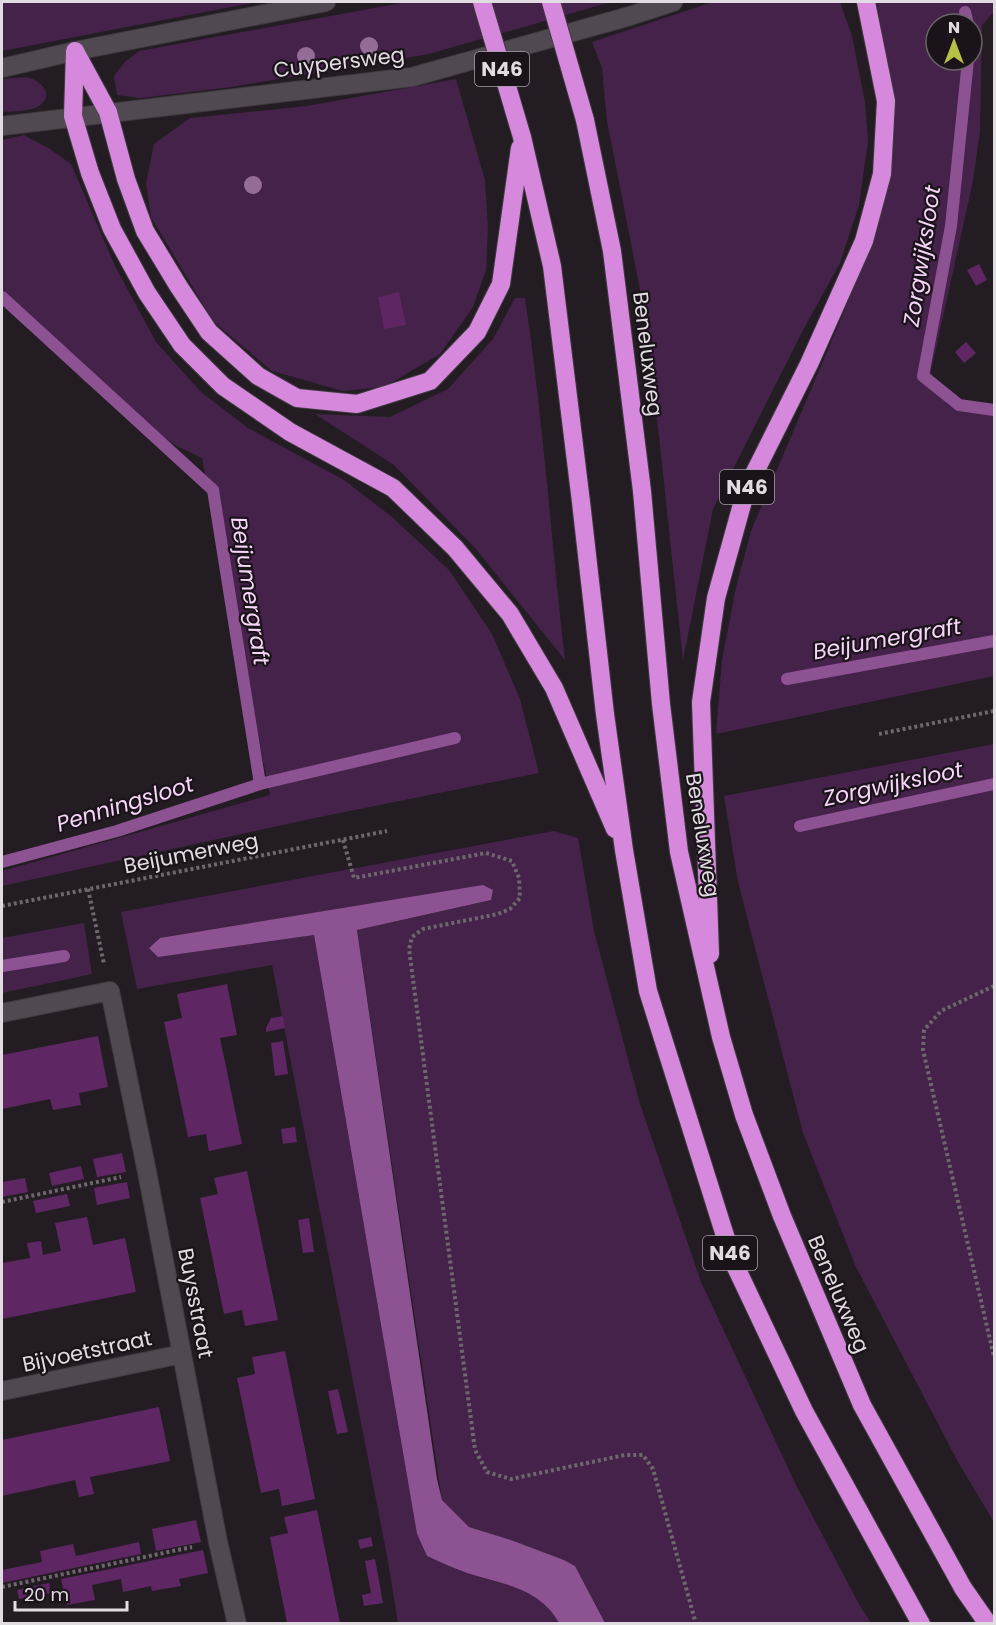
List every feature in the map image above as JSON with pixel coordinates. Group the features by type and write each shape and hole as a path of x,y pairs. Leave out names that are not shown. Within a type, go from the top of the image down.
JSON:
{"highway":[{"name":"N46","path":"482,2 522,137 552,267 605,714 624,850 648,991 733,1261 804,1412 921,1623"},
{"name":"Beneluxweg","path":"551,2 585,120 615,274 642,491 661,704 679,852 721,1037 744,1115 782,1216 862,1405 963,1588 988,1623"},
{"name":"N46","path":"711,998 701,702 716,598 746,490 809,364 864,241 882,174 886,101 866,2"},
{"name":"N46","path":"75,51 108,112 126,179 145,231 209,332 258,376 297,398 357,404 430,381 477,332 501,284 522,137"},
{"name":"N46","path":"75,51 73,116 90,173 112,230 147,293 182,345 223,386 290,432 393,488 455,548 510,614 554,688 624,850"}],"street":[{"path":"2,68 75,51 326,2"},
{"name":"Cuypersweg","path":"2,126 412,76 673,2"},
{"path":"2,1013 110,991"},
{"name":"Buysstraat","path":"110,991 237,1623"},
{"name":"Bijvoetstraat","path":"2,1391 182,1354"}],"path":[{"path":"879,734 994,711"},
{"name":"Beijumerweg","path":"2,906 387,831"},
{"path":"343,840 354,878 486,853 512,861 519,878 520,898 510,909 498,914 423,929 412,937 409,949 475,1450 487,1472 511,1479 626,1455 643,1455 653,1469 696,1623"},
{"path":"88,888 110,991"},
{"path":"994,986 941,1011 924,1030 923,1050 994,1357"},
{"path":"2,1202 147,1172"},
{"path":"2,1587 219,1542"}],"shaded area":[{"path":"2,2 257,2 2,51"},
{"path":"407,2 611,2 429,54 231,87 140,98 117,95 114,76 125,62 139,51"},
{"path":"713,2 840,2 852,36 865,102 868,140 859,205 840,263 801,334 713,509 683,660 647,325 607,121 602,68 592,42"},
{"path":"877,2 994,2 994,12 984,23 984,12 924,12 924,72 981,72 980,131 973,181 931,371 935,391 950,406 994,412 994,676 716,734 722,660 736,587 751,531 843,314 876,226 893,114"},
{"path":"26,77 41,84 44,88 46,97 44,101 31,109 2,112 2,79"},
{"path":"456,79 485,180 488,227 486,270 473,307 440,354 384,387 343,391 272,371 213,321 151,217 146,183 154,144 190,118 307,106"},
{"path":"24,135 71,164 115,266 156,342 201,392 248,428 344,480 392,517 449,570 492,634 520,699 539,773 315,818 2,886 2,871 270,795 202,458 175,445 85,382 2,299 2,140"},
{"path":"515,298 525,298 542,433 565,660 476,549 394,465 315,414 390,417 448,389 493,339"},
{"path":"994,744 994,1522 958,1462 856,1267 803,1133 738,882 724,796"},
{"path":"554,831 578,838 594,931 640,1104 701,1282 796,1485 871,1623 605,1623 575,1566 511,1540 469,1527 442,1500 357,930 491,900 158,957 314,935 417,1534 427,1556 531,1595 551,1611 559,1623 398,1623 272,965 137,989 121,912"},
{"path":"483,885 493,890 491,900 357,930 437,1479 442,1500 469,1527 511,1540 575,1566 605,1623 559,1623 542,1602 531,1595 427,1556 417,1534 314,935 158,957 149,948 160,938"},
{"path":"84,923 92,974 2,993 2,938"}],"building":[{"path":"979,264 987,280 976,286 967,270"},
{"path":"399,292 406,325 384,329 378,297"},
{"path":"966,342 976,353 964,363 955,352"},
{"path":"227,984 237,1035 220,1038 242,1144 209,1151 206,1134 188,1137 164,1022 182,1018 177,994"},
{"path":"283,1016 285,1028 266,1032 271,1018"},
{"path":"98,1036 108,1087 79,1093 81,1105 53,1110 50,1099 2,1109 2,1055"},
{"path":"283,1041 288,1074 275,1076 271,1043"},
{"path":"295,1127 297,1142 283,1144 281,1129"},
{"path":"122,1153 126,1172 97,1177 93,1159"},
{"path":"81,1166 84,1179 52,1186 49,1173"},
{"path":"247,1171 278,1320 245,1326 242,1310 224,1314 200,1198 218,1194 214,1178"},
{"path":"25,1178 28,1192 2,1197 2,1182"},
{"path":"127,1182 130,1198 97,1205 94,1188"},
{"path":"67,1194 70,1206 36,1213 33,1201"},
{"path":"87,1217 93,1245 125,1238 136,1292 2,1319 2,1263 30,1258 27,1243 41,1241 43,1255 61,1251 55,1223"},
{"path":"309,1218 314,1252 303,1253 298,1220"},
{"path":"285,1351 315,1499 282,1506 279,1489 261,1493 237,1378 255,1374 252,1357"},
{"path":"338,1389 348,1432 337,1434 328,1391"},
{"path":"159,1407 170,1461 90,1477 94,1494 79,1497 75,1480 2,1496 2,1440"},
{"path":"317,1510 340,1623 287,1623 270,1537 288,1533 284,1517"},
{"path":"196,1520 201,1542 156,1551 152,1529"},
{"path":"371,1537 373,1546 360,1549 358,1540"},
{"path":"139,1542 141,1554 2,1583 2,1570 42,1562 40,1551 73,1544 76,1556"},
{"path":"203,1550 208,1573 179,1579 181,1586 152,1591 151,1586 123,1592 121,1579 92,1585 95,1600 67,1605 61,1579"},
{"path":"375,1559 383,1603 364,1606 362,1595 371,1593 365,1561"},
{"path":"49,1583 51,1593 19,1599 17,1590"}],"waterway":[{"name":"Zorgwijksloot","path":"967,72 951,226 923,376 959,405 994,410"},
{"name":"Beijumergraft","path":"2,297 213,490 260,784"},
{"name":"Beijumergraft","path":"787,679 994,641"},
{"name":"Penningsloot","path":"2,862 117,831 260,784 455,738"},
{"name":"Zorgwijksloot","path":"800,826 994,784"},
{"path":"2,966 64,956"}]}
